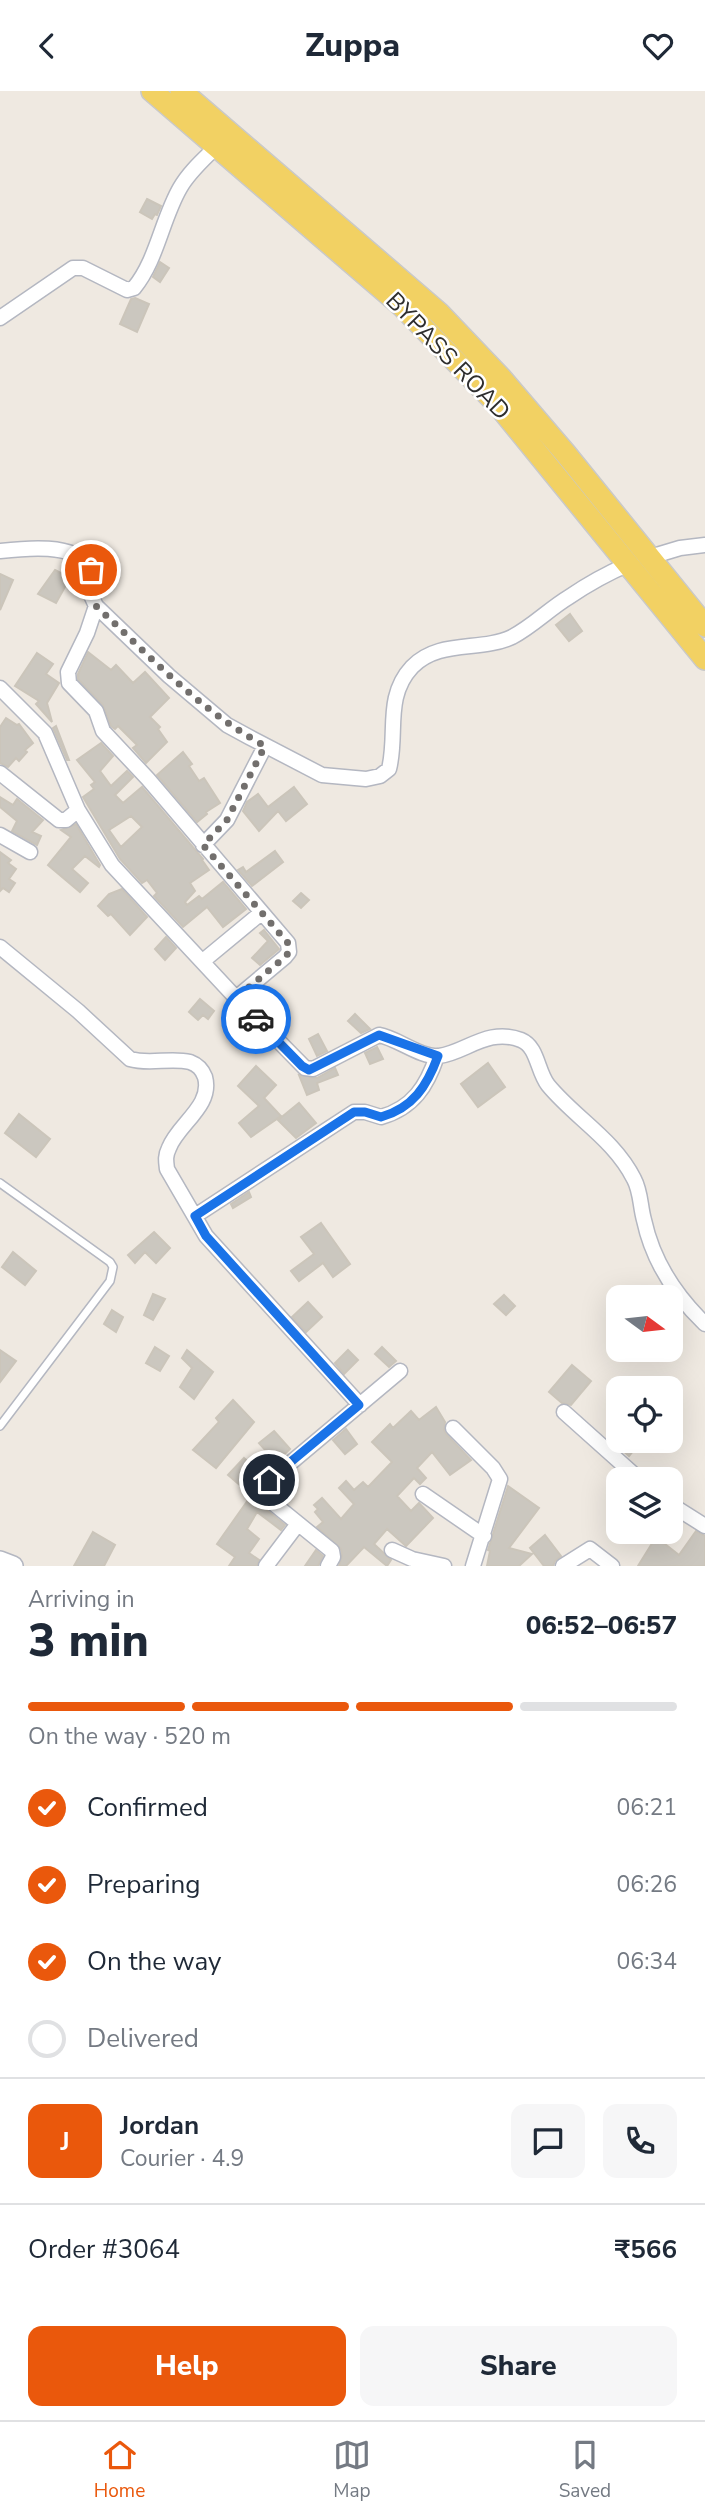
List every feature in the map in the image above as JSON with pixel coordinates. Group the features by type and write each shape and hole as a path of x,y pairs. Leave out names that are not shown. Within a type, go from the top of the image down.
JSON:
{"main road":[{"name":"BYPASS ROAD","path":"152,91 402,306 705,626"},
{"name":"BYPASS ROAD","path":"181,91 439,313 501,377 640,560 705,659"},
{"path":"0,1561 13,1566"}],"street":[{"path":"0,318 73,268 83,268 127,290 134,288 150,258 178,191 188,174 216,147"},
{"path":"0,551 47,548 84,559 90,566 91,595 96,606 169,676 227,725 322,775 366,779 386,773 390,764 393,710 401,684 412,667 426,656 446,649 511,637 603,576 640,560 680,548 705,545"},
{"path":"96,606 87,633 68,672 69,683 96,711 103,731 148,779 288,943 289,952 236,998"},
{"path":"0,688 45,733 78,810 112,865 302,1066 309,1070 379,1035 438,1056 487,1038 513,1038 527,1043 548,1086 603,1136 633,1177 640,1194 652,1245 665,1276 676,1294 705,1324"},
{"path":"203,845 227,820 265,746"},
{"path":"0,773 59,820 66,820 78,810"},
{"path":"0,835 30,852"},
{"path":"203,961 261,913"},
{"path":"0,947 78,1011 130,1059 140,1062 184,1061 201,1068 206,1080 201,1104 175,1135 165,1159 167,1169 206,1236 359,1405"},
{"path":"195,1216 354,1112 381,1117 411,1102 422,1092 438,1056"},
{"path":"328,1566 334,1557 332,1551 263,1495 263,1486 400,1371"},
{"path":"564,1412 626,1467"},
{"path":"453,1428 493,1468 500,1479 473,1566"},
{"path":"423,1494 484,1536"},
{"path":"683,1512 705,1526"},
{"path":"266,1566 297,1525"},
{"path":"563,1566 590,1549 612,1566"},
{"path":"392,1550 411,1563 444,1566"}],"lane":[{"path":"0,1183 110,1262 113,1267 110,1281 0,1426"}],"building":[{"path":"147,199 161,206 152,219 140,212"},
{"path":"160,262 169,268 160,282 153,277"},
{"path":"131,299 149,304 137,332 120,324"},
{"path":"55,570 70,578 56,603 38,594"},
{"path":"0,574 13,580 0,610"},
{"path":"570,614 582,631 569,641 556,625"},
{"path":"88,652 111,670 116,665 133,683 145,672 169,698 150,717 160,727 158,729 167,742 146,763 133,748 137,745 118,726 115,729 111,726 103,705 78,679"},
{"path":"37,653 53,664 46,674 59,683 47,703 52,722 36,704 39,701 15,686"},
{"path":"6,718 19,724 33,743 19,761 16,758 8,767 0,763 0,727"},
{"path":"56,726 69,760 53,728"},
{"path":"101,743 113,756 100,771 111,786 127,771 133,777 115,795 123,803 142,787 203,859 209,870 190,883 195,891 185,902 187,905 199,896 202,899 223,882 246,909 223,927 207,907 183,927 154,896 157,893 147,880 142,883 120,859 83,797 94,789 91,785 95,782 77,760","holes":["131,816 142,827 121,847 109,830"]},
{"path":"183,752 199,781 204,778 220,803 197,822 157,775"},
{"path":"294,787 307,804 286,821 278,811 259,831 243,811 247,802 258,794 268,807"},
{"path":"0,797 13,805 17,799 43,820 32,832 41,836 37,845 12,831 17,821 0,807"},
{"path":"76,824 100,865 99,867 85,856 72,869 88,883 80,892 48,865 71,837 61,830"},
{"path":"275,851 283,862 252,886 238,870 243,867 246,872"},
{"path":"0,852 11,860 8,863 16,869 9,879 15,883 9,892 3,888 0,891"},
{"path":"122,889 147,917 130,935 111,914 108,916 98,906 109,894"},
{"path":"301,893 309,900 301,908 293,901"},
{"path":"264,930 279,949 260,965 252,958 268,941 260,933"},
{"path":"166,937 176,948 165,960 155,949"},
{"path":"200,999 214,1011 208,1019 203,1015 198,1020 189,1012"},
{"path":"355,1014 370,1029 361,1033 348,1021"},
{"path":"318,1034 327,1051 317,1056 309,1039"},
{"path":"377,1047 383,1059 370,1064 365,1053"},
{"path":"488,1063 505,1087 478,1107 461,1084"},
{"path":"256,1066 276,1085 264,1098 281,1116 251,1137 239,1123 259,1106 238,1086"},
{"path":"335,1068 338,1075 317,1083 319,1090 307,1095 299,1075 317,1078"},
{"path":"299,1103 316,1123 296,1138 278,1120"},
{"path":"19,1114 50,1139 36,1157 5,1133"},
{"path":"249,1192 251,1197 233,1208 231,1204"},
{"path":"321,1223 350,1264 333,1277 323,1263 299,1281 291,1271 314,1254 301,1237"},
{"path":"154,1232 170,1248 156,1263 145,1252 135,1263 128,1255"},
{"path":"13,1252 36,1271 25,1285 2,1267"},
{"path":"153,1294 165,1299 153,1320 144,1315"},
{"path":"504,1295 515,1306 506,1315 494,1304"},
{"path":"308,1302 322,1317 306,1332 292,1317"},
{"path":"112,1310 123,1317 116,1332 104,1324"},
{"path":"155,1347 169,1356 160,1371 146,1363"},
{"path":"382,1347 396,1361 389,1367 375,1354"},
{"path":"0,1350 16,1361 0,1382"},
{"path":"187,1350 213,1372 194,1399 180,1387 192,1368 182,1358"},
{"path":"348,1350 358,1360 344,1374 335,1363"},
{"path":"572,1365 591,1381 571,1405 562,1403 549,1392"},
{"path":"233,1400 254,1422 216,1468 193,1450 219,1422 216,1418"},
{"path":"436,1407 445,1422 446,1434 471,1460 450,1475 432,1452 417,1468 426,1478 420,1484 414,1478 397,1496 411,1511 419,1503 433,1518 406,1546 387,1529 374,1544 391,1560 387,1566 364,1547 346,1566 339,1566 341,1549 317,1527 323,1522 315,1512 318,1509 314,1505 322,1498 341,1519 354,1504 339,1488 346,1481 354,1490 363,1482 368,1487 392,1462 372,1442 390,1424 393,1428 411,1411 419,1420"},
{"path":"346,1429 357,1444 345,1454 333,1440"},
{"path":"274,1431 290,1449 276,1462 259,1443"},
{"path":"244,1458 262,1474 248,1492 228,1475"},
{"path":"508,1486 539,1508 509,1548 532,1554 519,1566 487,1566 488,1550"},
{"path":"253,1493 257,1502 285,1525 281,1530 257,1512 247,1529 259,1539 249,1553 259,1560 257,1566 229,1566 235,1557 217,1544"},
{"path":"696,1531 705,1536 705,1566 638,1566 652,1544 665,1544 679,1555"},
{"path":"93,1532 115,1545 104,1566 74,1566"},
{"path":"545,1535 561,1556 553,1566 544,1566 530,1548"},
{"path":"316,1550 323,1556 318,1566 305,1566"}],"way so far":[{"path":"91,570 91,595 96,606 169,676 227,725 265,746 227,820 203,845 288,943 289,952 285,957 236,998 256,1019"}],"route":[{"path":"256,1019 309,1070 374,1035 384,1036 438,1056 422,1092 411,1102 381,1117 354,1112 195,1216 206,1236 359,1405 269,1480"}]}
